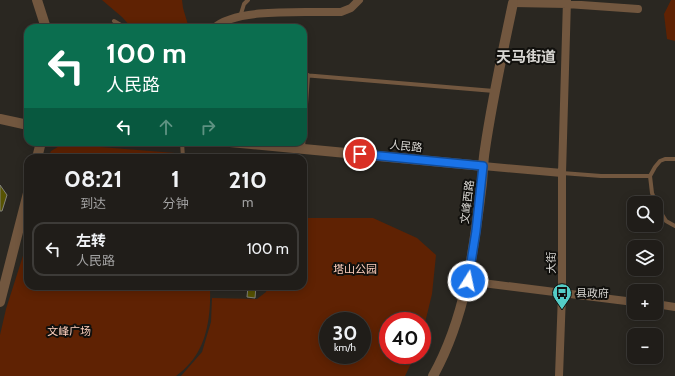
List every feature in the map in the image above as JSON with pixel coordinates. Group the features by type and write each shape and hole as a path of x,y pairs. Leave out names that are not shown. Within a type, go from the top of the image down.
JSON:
{"street":[{"path":"37,0 45,24"},
{"path":"218,24 234,18 269,13 341,12 351,8 359,0"},
{"path":"513,3 567,2 638,9"},
{"name":"大街","path":"559,376 562,294 562,173 567,2"},
{"name":"文峰西路","path":"433,376 448,344 468,281 476,231 483,166 495,91 513,3"},
{"path":"0,119 24,124"},
{"name":"人民路","path":"286,146 483,166"},
{"path":"483,166 562,173"},
{"path":"0,302 3,280 24,207"},
{"path":"468,281 627,301"},
{"path":"663,305 675,307"}],"lane":[{"path":"240,17 244,4 248,0"},
{"path":"114,21 119,24"},
{"path":"307,90 308,75 495,91"},
{"path":"675,159 665,159 660,162 654,167 650,176 652,193 658,208 666,221 675,226"},
{"path":"562,173 600,176 650,176"}],"green space":[{"path":"102,0 182,0 188,24 128,24"},
{"path":"671,0 675,0 675,41 667,39 664,14"},
{"path":"60,146 88,146 175,154 50,154 51,151"},
{"name":"塔山公园","path":"307,218 373,218 417,238 436,255 432,294 428,312 379,312 379,364 411,364 405,376 181,376 202,352 211,322 212,298 257,299 267,290 307,290"},
{"name":"文峰广场","path":"24,253 24,290 210,290 209,317 205,337 196,355 187,367 176,376 0,376 0,335 6,309"}],"building":[{"path":"0,185 7,195 2,211 0,211"},
{"path":"248,290 256,290 255,298 247,297"}],"place":[{"name":"县政府","path":"562,310"}],"district":[{"name":"天马街道","path":"526,57"}],"route":[{"path":"360,154 483,166 476,231 468,281"}]}
